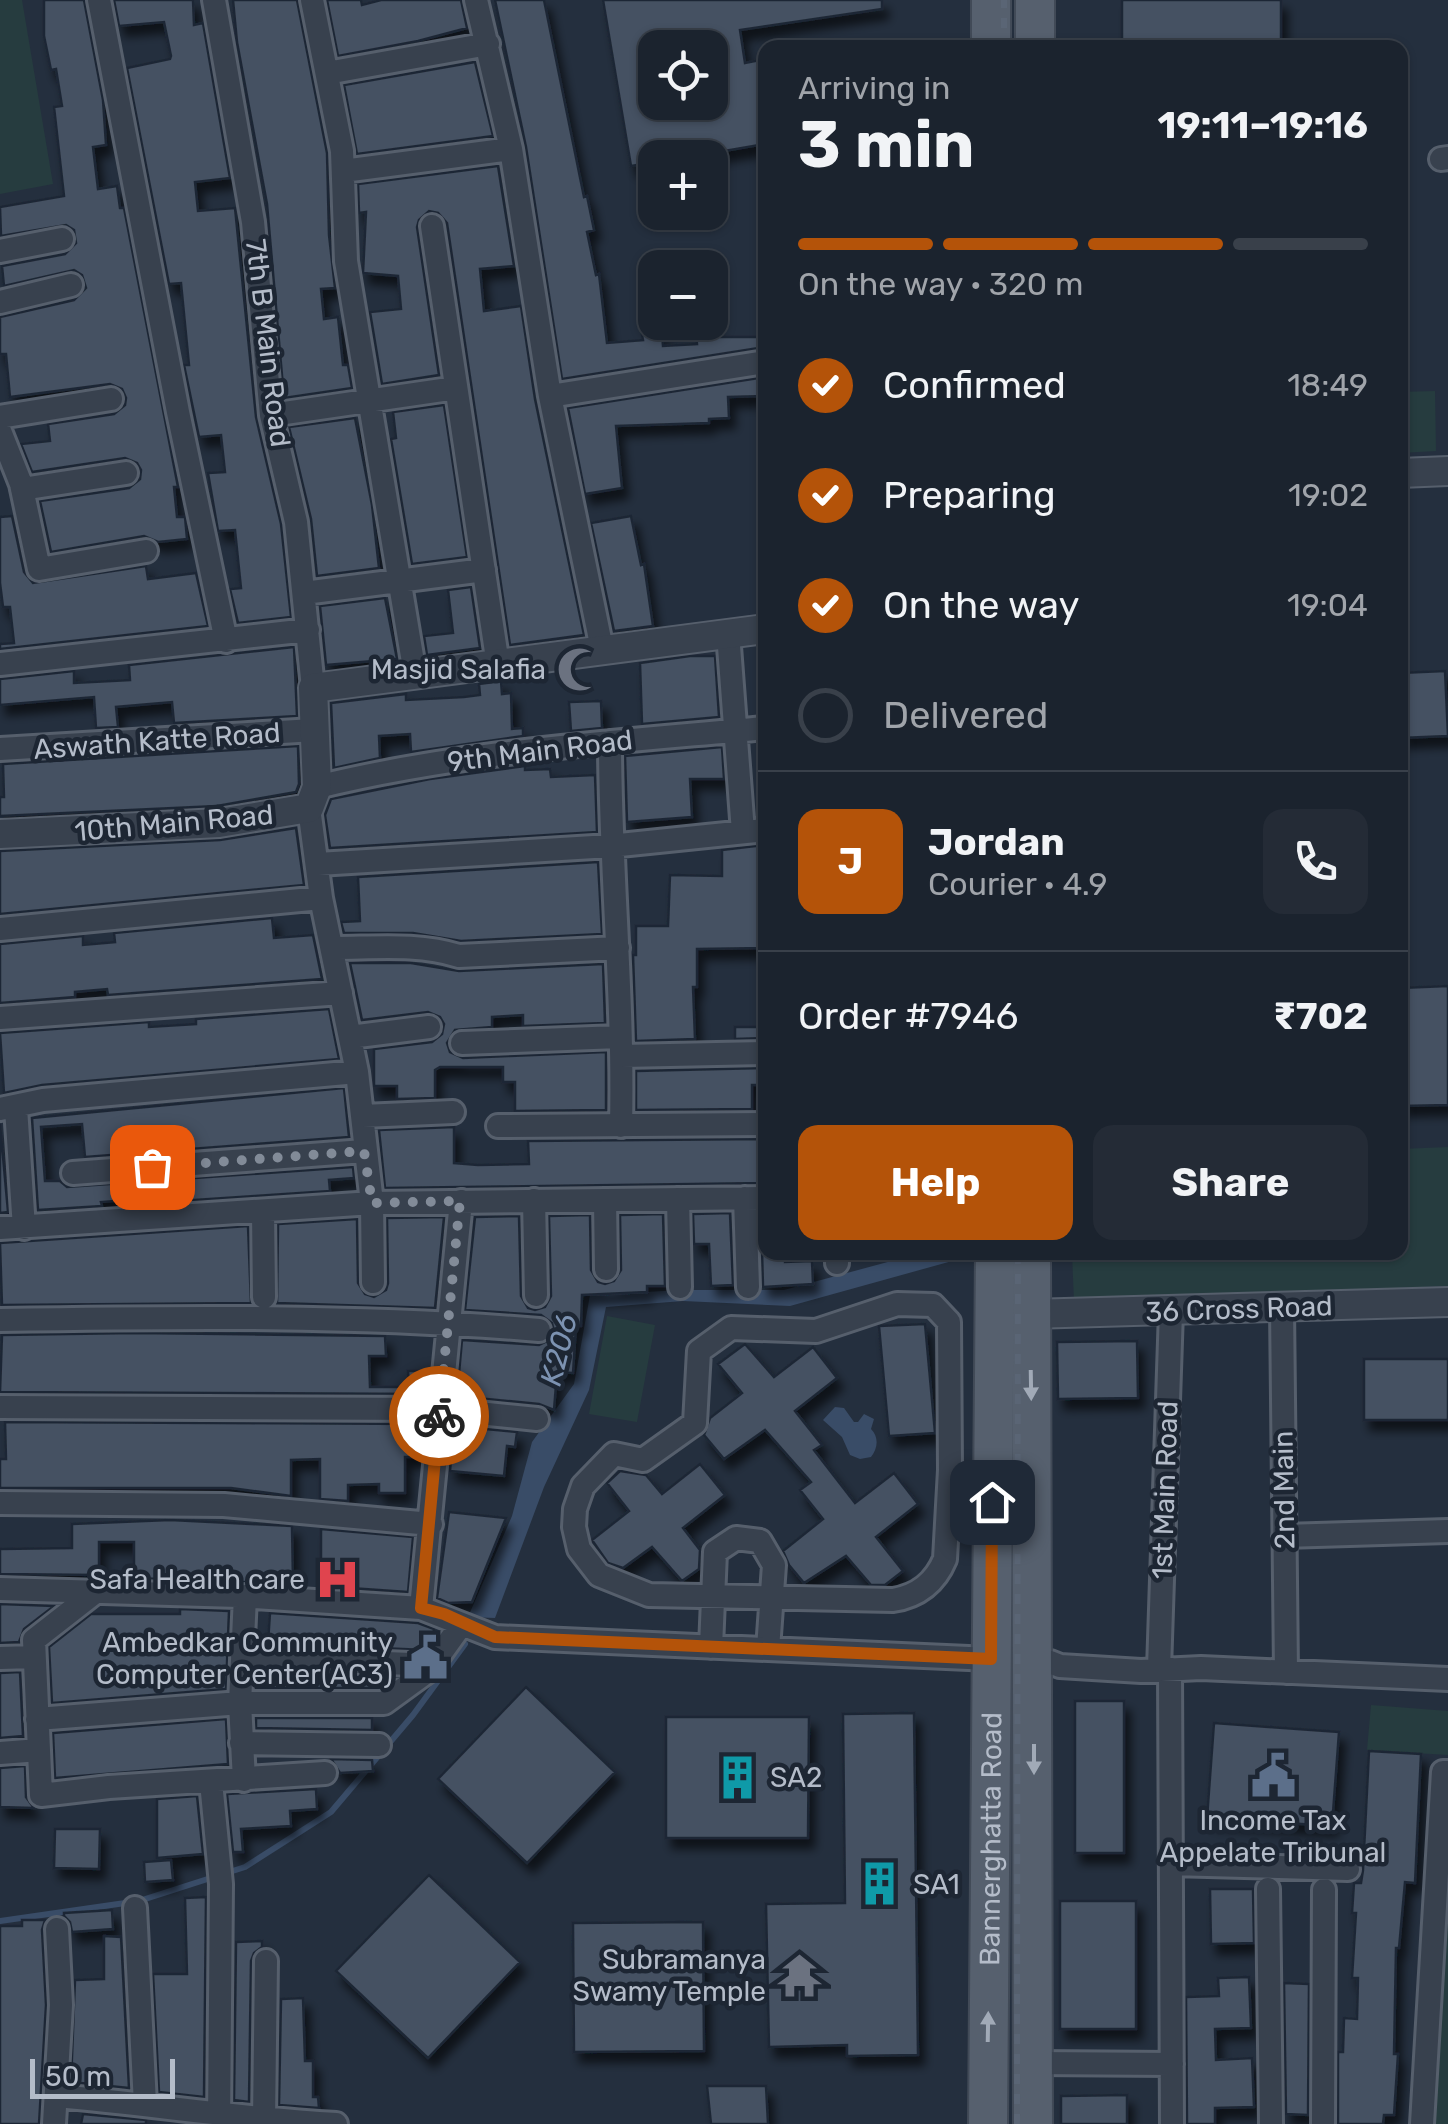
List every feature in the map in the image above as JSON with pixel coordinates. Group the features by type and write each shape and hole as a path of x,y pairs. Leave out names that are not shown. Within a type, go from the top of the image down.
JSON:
{"main road":[{"path":"991,40 992,0"},
{"path":"1034,40 1035,0"},
{"name":"Bannerghatta Road","path":"988,2124 994,1260"},
{"name":"Bannerghatta Road","path":"1032,1260 1030,1314 1042,1662 1033,2124"}],"street":[{"path":"100,0 226,641"},
{"name":"7th B Main Road","path":"214,0 252,222 271,414 296,522 313,688"},
{"path":"312,0 343,171 346,261 415,674"},
{"path":"476,0 511,149 550,396 602,649"},
{"path":"327,73 488,44"},
{"path":"343,171 511,149"},
{"path":"432,226 498,665"},
{"path":"0,252 62,239"},
{"path":"0,302 71,285"},
{"path":"550,396 758,363"},
{"path":"271,414 456,388"},
{"path":"0,417 111,400"},
{"path":"0,431 22,489 39,569 146,551"},
{"path":"1408,473 1448,471"},
{"path":"22,489 126,473"},
{"path":"1408,486 1448,483"},
{"path":"304,593 484,570"},
{"path":"372,1282 372,1203 357,1072 321,898 313,797 313,688 758,629"},
{"path":"0,664 308,630"},
{"path":"318,864 610,846 754,831 734,730 728,633"},
{"name":"9th Main Road","path":"313,797 382,770 758,728"},
{"name":"Aswath Katte Road","path":"0,749 314,730"},
{"path":"610,742 621,1126"},
{"name":"10th Main Road","path":"0,834 219,823 313,797"},
{"path":"0,929 321,898"},
{"path":"333,948 415,947 459,956 618,948"},
{"path":"0,1018 341,992"},
{"path":"350,1037 429,1027"},
{"path":"462,1043 758,1053"},
{"path":"357,1072 43,1100 8,1108 12,1228 372,1203 755,1198 748,1287"},
{"path":"362,1116 453,1112"},
{"path":"498,1126 758,1124"},
{"path":"73,1173 364,1151"},
{"path":"678,1199 680,1287"},
{"path":"534,1200 536,1295"},
{"path":"605,1200 606,1269"},
{"path":"421,1608 460,1201"},
{"path":"263,1211 264,1297"},
{"name":"36 Cross Road","path":"1030,1314 1448,1302"},
{"path":"894,1304 933,1305 949,1322 950,1470 945,1559 940,1570 924,1588 892,1600 713,1596 648,1594 599,1575 582,1555 574,1527 583,1486 614,1454 643,1460 695,1424 699,1351 724,1330 816,1331 894,1304"},
{"name":"2nd Main","path":"1282,1308 1286,1672"},
{"name":"1st Main Road","path":"1171,1311 1165,1669 1172,2124"},
{"path":"0,1320 166,1317 447,1322 539,1330"},
{"path":"0,1408 440,1408 537,1419"},
{"path":"950,1470 992,1469"},
{"path":"0,1503 224,1505 431,1524"},
{"path":"1284,1536 1448,1530"},
{"path":"711,1647 715,1552 736,1538 760,1542 774,1565 768,1649"},
{"path":"0,1589 245,1596 421,1608 495,1637 991,1659"},
{"path":"98,1590 34,1640 41,1795 325,1774"},
{"path":"244,1780 240,1703 245,1596"},
{"path":"37,1720 240,1703 384,1704 434,1665 467,1629"},
{"path":"0,1658 34,1657"},
{"path":"242,1658 434,1665"},
{"path":"1042,1662 1142,1664 1202,1674 1448,1682"},
{"path":"1165,1669 1448,1682"},
{"path":"241,1743 379,1745"},
{"path":"0,1753 39,1750"},
{"path":"1422,2124 1445,1772"},
{"path":"210,1782 221,1884 219,2119"},
{"path":"1171,1864 1348,1869"},
{"path":"1268,1889 1271,2124"},
{"path":"1323,2124 1324,1890"},
{"path":"135,1908 145,2104"},
{"path":"54,2124 61,2005 56,1928"},
{"path":"264,2120 266,1961"},
{"path":"1033,2063 1172,2064"},
{"path":"56,2096 145,2104 219,2119 336,2124"}],"green space":[{"path":"0,0 22,0 53,184 0,194"},
{"path":"1435,391 1436,451 1408,453 1408,392"},
{"path":"1448,1147 1448,1286 1074,1302 1072,1260 1408,1260 1408,1149"},
{"path":"607,1316 655,1325 637,1422 589,1414"},
{"path":"1371,1705 1448,1711 1448,1755 1367,1750"},
{"path":"1448,1883 1448,2124 1432,2124"}],"water":[{"path":"895,1260 956,1260 790,1306 683,1301 606,1307 589,1390 544,1487 495,1618 468,1617 512,1516 532,1442 574,1384 590,1295 784,1290"},
{"path":"835,1407 844,1408 854,1422 864,1414 874,1419 871,1429 877,1443 871,1457 860,1459 850,1455 842,1437 823,1420"}],"building":[{"path":"44,0 84,0 103,100 106,145 93,147 98,189 117,186 120,208 124,208 178,487 174,487 177,517 185,517 187,539 158,542 144,536 51,552 40,501 129,488 140,479 141,470 137,463 125,458 32,472 21,444 50,441 48,424 114,414 125,405 126,398 122,389 110,384 10,397 6,354 0,354 0,317 74,300 86,288 82,275 74,270 4,286 2,266 65,254 76,243 74,230 66,225 1,236 0,207 64,196 54,107 62,106 56,69 51,70 44,36"},
{"path":"114,0 193,0 194,25 203,23 230,178 195,182 198,211 235,208 256,417 281,524 291,617 238,623 230,589 241,588 235,530 218,531 208,473 225,472 221,435 199,437 184,365 189,365 181,283 169,284 127,68 171,56 164,22 119,26"},
{"path":"233,0 297,0 327,153 335,288 321,289 324,319 338,317 343,365 348,365 352,388 284,398 267,204"},
{"path":"327,0 361,0 362,5 381,0 461,0 467,28 338,56"},
{"path":"495,0 544,0 594,230 587,232 596,275 599,274 607,343 662,340 663,346 758,337 758,348 562,379 526,147"},
{"path":"603,0 882,0 882,9 740,30 745,63 758,60 758,145 728,150 728,140 638,140 638,165 631,166"},
{"path":"1122,0 1281,0 1281,40 1122,40"},
{"path":"475,62 493,136 357,154 344,85"},
{"path":"498,166 514,266 480,269 484,311 521,306 535,399 584,635 510,645 447,223 438,213 429,211 417,227 439,375 382,384 370,312 401,309 398,276 363,273 366,212 359,213 358,184"},
{"path":"758,378 758,396 728,397 729,418 709,419 709,423 616,426 622,488 585,494 568,408"},
{"path":"444,405 467,557 412,564 391,439 396,438 393,412"},
{"path":"355,418 372,505 379,568 317,576 311,519 289,427"},
{"path":"12,516 24,572 33,583 146,566 148,579 196,573 208,626 0,649 0,644 14,643 10,607 3,607 0,583 0,517"},
{"path":"631,516 641,565 644,564 653,626 614,631 591,523"},
{"path":"471,587 480,648 427,655 424,636 453,633 448,590"},
{"path":"385,598 397,659 326,665 320,606"},
{"path":"294,647 297,716 174,723 172,702 116,707 118,727 96,728 94,697 0,705 0,679 74,671 74,683 130,680 129,665"},
{"path":"715,656 719,717 642,724 640,663"},
{"path":"1445,671 1448,736 1408,738 1408,673"},
{"path":"501,681 502,694 511,693 512,729 523,728 523,736 411,752 410,734 379,736 380,758 334,768 331,703 406,694 406,700 480,695 479,684"},
{"path":"601,701 602,728 571,731 569,702"},
{"path":"298,746 296,792 217,806 0,816 3,764"},
{"path":"722,747 724,779 690,779 692,817 627,822 625,756"},
{"path":"525,766 525,770 550,769 551,777 595,775 597,832 330,848 325,815 331,799 430,779"},
{"path":"296,828 304,885 0,914 0,851 220,840"},
{"path":"758,846 758,948 697,949 697,987 693,987 695,1039 636,1041 636,926 668,926 670,875 722,876 722,850"},
{"path":"598,862 602,934 461,941 413,933 344,933 341,922 360,921 358,877"},
{"path":"272,918 274,938 313,935 322,979 108,995 107,989 75,992 75,997 0,1003 0,944 83,936 83,945 115,942 114,933"},
{"path":"350,963 411,963 459,971 603,964 605,1023 523,1026 523,1015 492,1017 492,1027 455,1030 447,1043 450,1052 463,1058 606,1052 606,1110 515,1111 515,1082 503,1082 503,1067 440,1067 435,1070 435,1098 397,1099 397,1086 374,1086 374,1049 432,1042 442,1034 444,1024 440,1017 428,1012 362,1020"},
{"path":"1448,986 1448,1105 1408,1106 1408,988"},
{"path":"329,1009 339,1059 42,1085 4,1093 0,1033 149,1022 149,1027 196,1024 196,1019"},
{"path":"735,1027 758,1027 758,1038 735,1039"},
{"path":"758,1068 758,1085 752,1085 752,1109 636,1110 636,1071"},
{"path":"344,1088 349,1137 85,1157 82,1124 41,1127 45,1181 60,1181 67,1187 353,1167 354,1178 329,1180 330,1191 149,1203 149,1198 38,1210 32,1118"},
{"path":"0,1124 8,1212 0,1213"},
{"path":"454,1127 454,1163 478,1165 529,1164 528,1141 758,1139 758,1183 385,1188 379,1130"},
{"path":"730,1213 733,1285 711,1286 709,1244 694,1244 693,1214"},
{"path":"663,1214 665,1286 647,1286 647,1292 582,1295 573,1373 557,1372 554,1410 539,1404 457,1396 462,1340 539,1345 551,1339 554,1332 552,1323 541,1315 465,1310 475,1217 519,1216 521,1296 528,1308 535,1310 545,1307 551,1296 549,1216 590,1215 591,1270 598,1282 605,1284 614,1281 621,1270 620,1215"},
{"path":"444,1217 435,1308 277,1303 278,1224 357,1219 358,1283 365,1294 374,1297 386,1290 388,1283 387,1218"},
{"path":"248,1226 251,1303 2,1305 0,1243"},
{"path":"762,1260 812,1261 813,1284 763,1287"},
{"path":"925,1324 935,1433 889,1436 879,1326"},
{"path":"2,1335 385,1336 386,1356 369,1356 370,1387 409,1387 408,1371 429,1371 427,1394 0,1392"},
{"path":"1137,1341 1138,1398 1058,1399 1057,1342"},
{"path":"745,1344 774,1377 813,1347 837,1378 795,1411 822,1445 814,1450 855,1503 894,1473 918,1504 876,1537 903,1571 885,1585 871,1585 846,1556 804,1583 783,1551 823,1519 800,1490 811,1482 765,1430 724,1459 704,1435 710,1418 742,1393 718,1364"},
{"path":"1364,1359 1448,1359 1448,1420 1364,1420"},
{"path":"5,1422 424,1424 423,1437 416,1436 416,1457 405,1457 405,1493 379,1493 379,1484 348,1485 348,1501 320,1499 320,1459 291,1460 291,1496 231,1488 0,1488 0,1459 6,1459"},
{"path":"454,1426 517,1432 515,1447 507,1446 504,1476 450,1471"},
{"path":"700,1464 725,1495 683,1528 700,1550 699,1569 682,1581 652,1547 623,1568 608,1563 592,1540 629,1511 607,1483 620,1471 646,1475 662,1494"},
{"path":"449,1512 506,1518 472,1602 448,1603 437,1598"},
{"path":"170,1520 292,1526 293,1584 134,1578 134,1542 99,1542 99,1575 0,1574 0,1549 72,1548 72,1524"},
{"path":"321,1529 413,1537 408,1592 321,1586"},
{"path":"0,1604 54,1606 24,1629 19,1642 0,1643"},
{"path":"180,1609 229,1611 226,1689 52,1703 49,1647 91,1614 180,1614"},
{"path":"270,1613 418,1623 434,1629 433,1638 425,1650 268,1643"},
{"path":"20,1672 23,1736 0,1738 0,1673"},
{"path":"256,1673 384,1678 384,1685 256,1688"},
{"path":"526,1687 615,1772 527,1863 438,1779"},
{"path":"1075,1701 1124,1701 1124,1853 1075,1853"},
{"name":"SA1","path":"914,1713 918,2055 847,2056 847,2045 769,2047 766,1904 845,1903 843,1714"},
{"name":"SA2","path":"666,1717 809,1717 808,1838 666,1838"},
{"path":"256,1718 372,1718 372,1730 256,1728"},
{"path":"226,1719 228,1764 55,1778 53,1733"},
{"name":"Income Tax Appelate Tribunal","path":"1214,1723 1339,1732 1332,1826 1207,1818"},
{"path":"1369,1751 1421,1754 1415,1883 1405,1882 1396,1948 1394,2054 1398,2054 1394,2115 1384,2115 1383,2124 1338,2124 1338,2052 1343,2052 1344,2018 1357,2019 1358,1978 1352,1978 1356,1913 1352,1913 1354,1883 1361,1883 1363,1870"},
{"path":"331,1759 372,1760 373,1771 340,1773"},
{"path":"25,1766 26,1797 34,1808 0,1807 0,1768"},
{"path":"316,1789 317,1809 290,1811 291,1826 241,1829 243,1852 233,1852 227,1794"},
{"path":"197,1796 203,1854 157,1858 157,1799"},
{"path":"55,1829 100,1829 99,1869 54,1868"},
{"path":"171,1860 173,1880 145,1882 144,1862"},
{"path":"429,1875 520,1962 428,2058 336,1971"},
{"path":"1210,1889 1253,1889 1254,1943 1211,1944"},
{"path":"206,1897 204,2097 159,2092 153,1974 187,1974 185,1898"},
{"path":"1060,1901 1136,1901 1136,2029 1060,2029"},
{"path":"112,1910 113,1929 72,1932 64,1916 64,1913"},
{"path":"22,1920 45,1920 42,1930 46,2005 39,2124 0,2124 0,1926 22,1926"},
{"path":"703,1922 704,2051 574,2052 573,1923"},
{"path":"104,1936 121,1937 129,2088 71,2082 75,1980 104,1979"},
{"path":"262,1941 251,1961 249,2102 234,2100 236,1942"},
{"path":"1249,1977 1251,2028 1215,2029 1216,2060 1252,2058 1254,2107 1215,2108 1215,2124 1187,2124 1186,1997 1219,1996 1218,1978"},
{"path":"1284,1983 1309,1984 1308,2115 1286,2114"},
{"path":"303,1998 305,2061 313,2061 313,2097 318,2097 319,2108 279,2105 281,1999"},
{"path":"707,2086 766,2086 768,2124 711,2124"},
{"path":"1127,2095 1127,2124 1061,2124 1061,2096"},
{"path":"83,2114 146,2120 146,2124 81,2124"}],"waterway":[{"name":"K206","path":"0,1921 139,1901 245,1867 331,1812 413,1715 465,1644"}],"railway":[{"path":"1004,0 1004,40"},
{"path":"1017,2124 1018,1260"}],"way so far":[{"path":"152,1167 364,1151 372,1203 460,1201 439,1416"}],"place":[{"name":"Masjid Salafia","path":"579,669"},
{"name":"Safa Health care","path":"338,1579"},
{"name":"Ambedkar Community Computer Center(AC3)","path":"426,1658"},
{"name":"Income Tax Appelate Tribunal","path":"1273,1775"},
{"name":"SA2","path":"737,1777"},
{"name":"SA1","path":"880,1884"},
{"name":"Subramanya Swamy Temple","path":"799,1975"}],"route":[{"path":"439,1416 421,1608 495,1637 991,1659 992,1502"}]}
